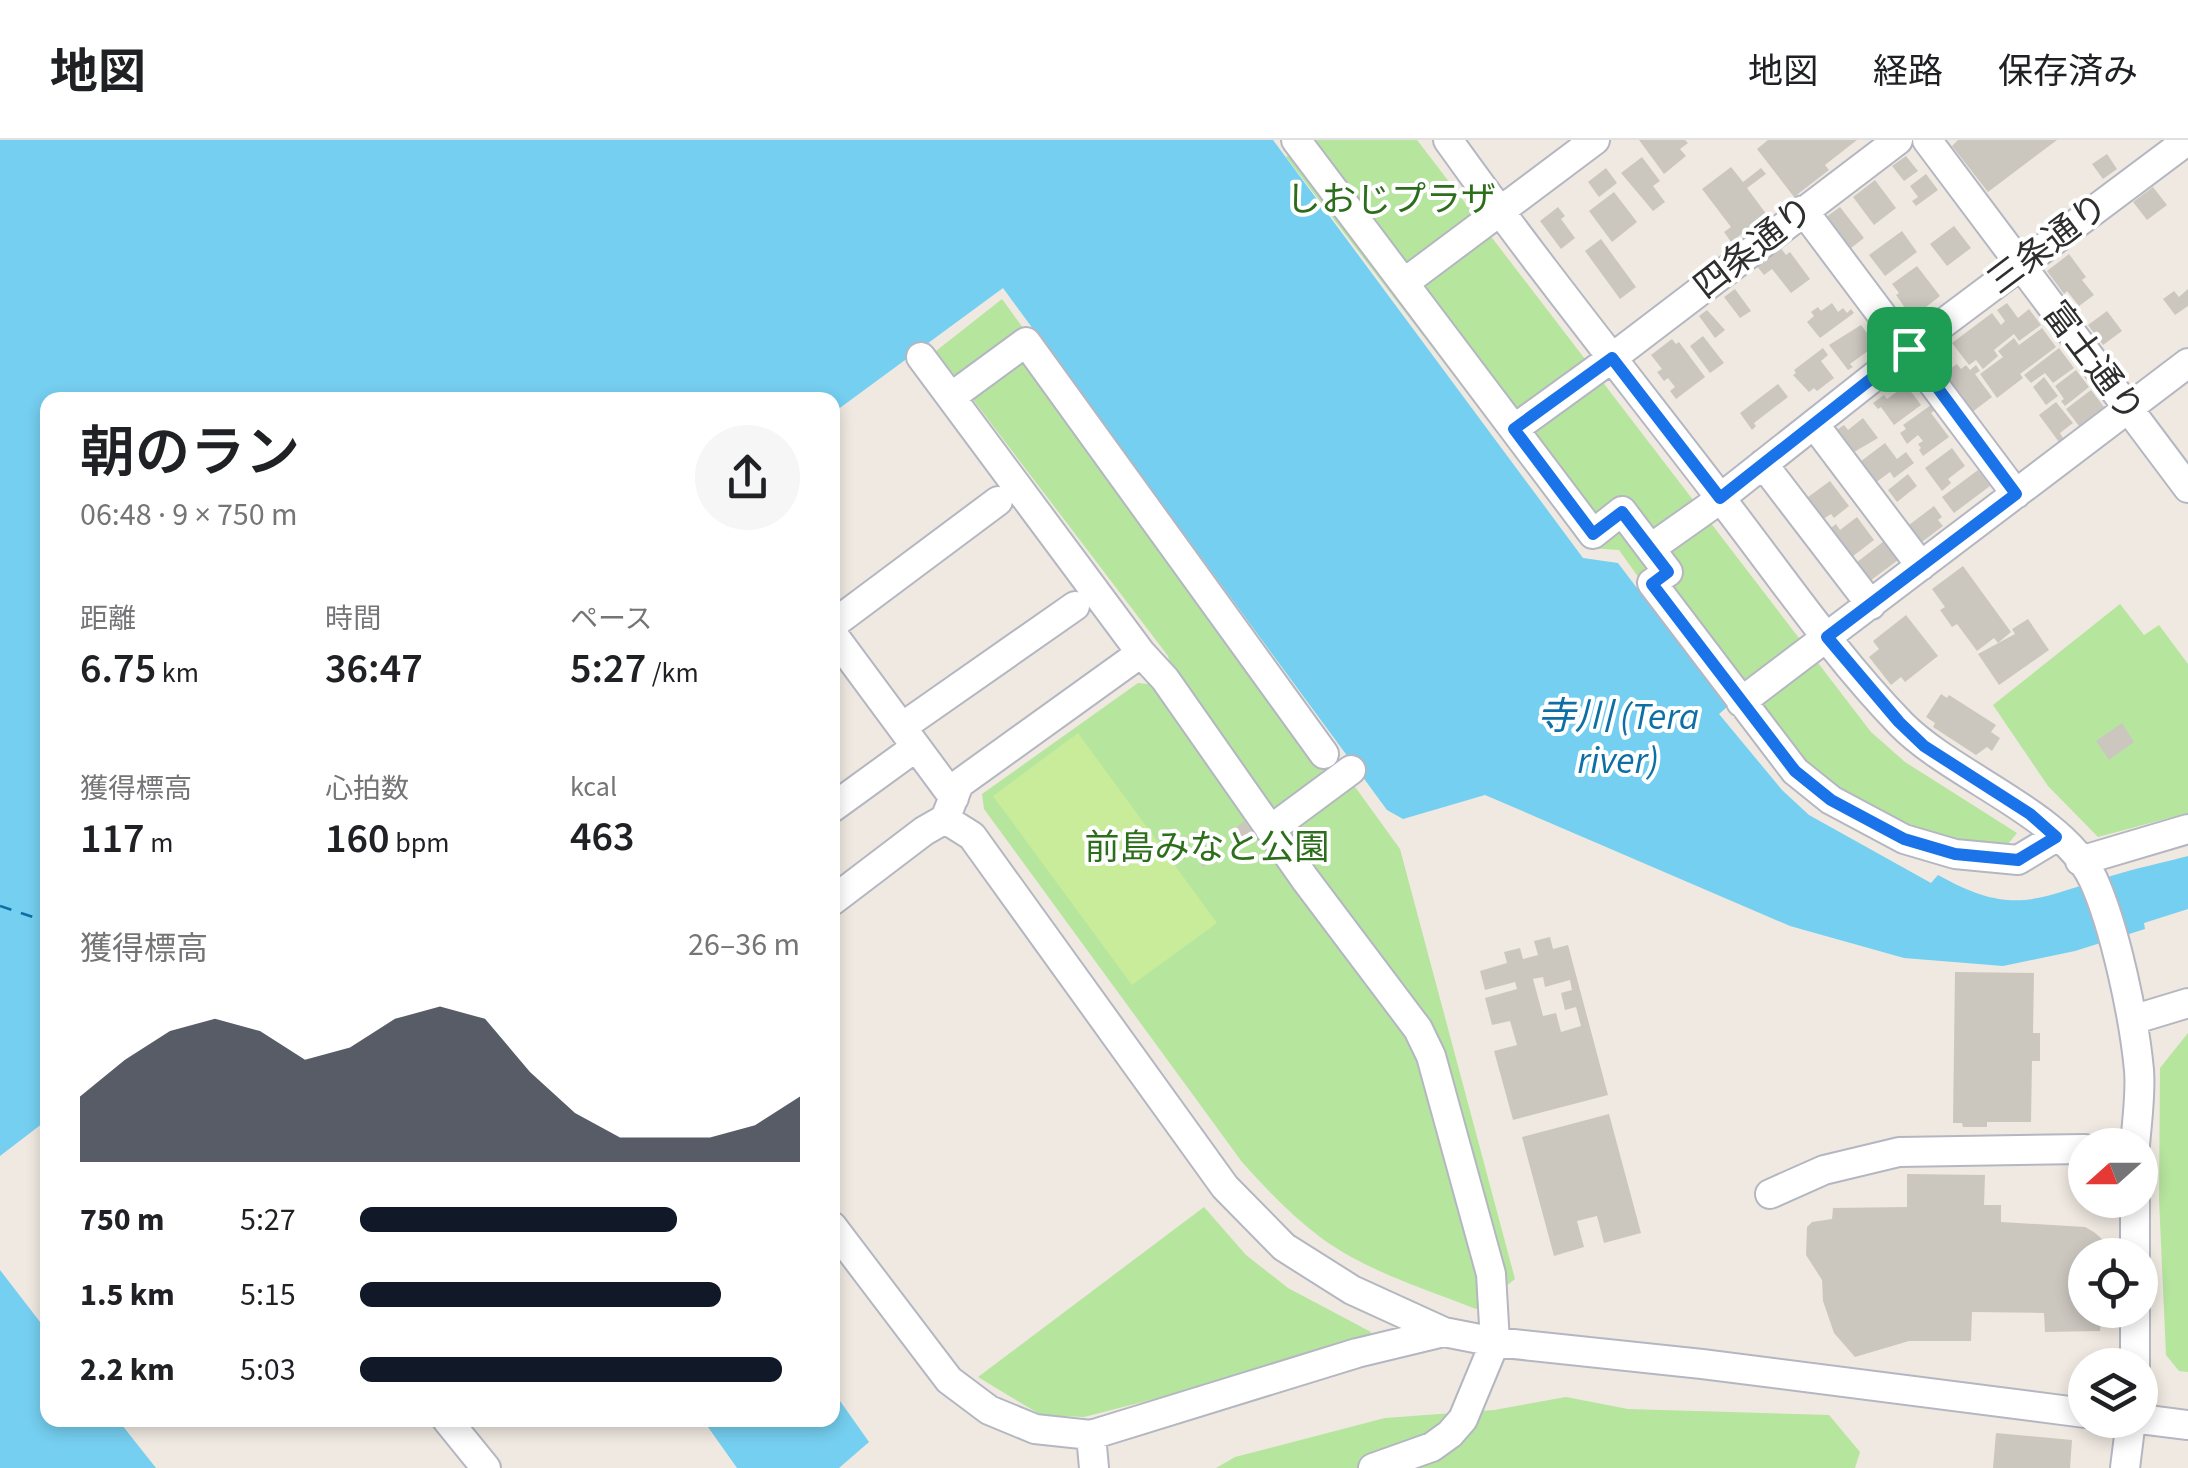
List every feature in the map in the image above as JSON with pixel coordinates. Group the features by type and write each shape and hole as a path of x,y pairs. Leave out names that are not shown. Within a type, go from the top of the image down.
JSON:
{"street":[{"path":"1448,140 1827,637 1899,722 1924,746 2030,814 2086,870 2114,946 2132,1020 2139,1074 2136,1128"},
{"path":"1404,283 1596,140"},
{"name":"四条通り","path":"1514,429 1898,140"},
{"name":"富士通り","path":"1927,140 2188,488"},
{"name":"三条通り","path":"1650,548 2188,140"},
{"path":"1308,144 1404,283 1593,534 1622,512 1650,548 1668,572 1652,584 1795,771 1831,800 1904,839 1955,854 2018,860 2056,837"},
{"path":"1803,210 2016,494"},
{"path":"951,397 1026,342 1324,754"},
{"path":"921,357 1140,653 1165,679 1270,830 1418,1029 1431,1056 1491,1274 1495,1342 1463,1419 1450,1434 1432,1447 1373,1468"},
{"path":"1741,702 2188,363"},
{"path":"1814,424 1922,566"},
{"path":"1764,464 1870,604"},
{"path":"840,619 998,501"},
{"path":"840,801 909,737 1075,606"},
{"path":"840,895 950,808 960,784 1140,653"},
{"path":"840,655 909,737 950,808 1225,1188 1284,1247 1352,1290 1444,1332 1495,1342 2068,1411"},
{"path":"1270,830 1351,770"},
{"path":"2086,870 2188,830"},
{"path":"2132,1020 2188,1003"},
{"path":"1770,1194 1824,1170 1899,1152 2068,1149"},
{"path":"840,1237 949,1380 990,1410 1035,1430 1091,1435 1357,1353 1444,1332"},
{"path":"2158,1422 2188,1425"},
{"path":"463,1427 486,1468"},
{"path":"1091,1435 1094,1468"},
{"path":"2125,1468 2129,1438"}],"green space":[{"name":"しおじプラザ","path":"1307,140 1417,140 1871,732 1905,762 2017,833 2007,845 1994,849 1951,846 1833,793 1740,720 1619,550 1586,548 1286,157"},
{"name":"前島みなと公園","path":"1002,299 1400,849 1515,1279 1476,1309 1356,1260 1320,1237 1270,1192 1242,1162 984,809 982,794 1138,683 1157,685 1172,673 1168,656 936,351"},
{"path":"2120,604 2144,635 2159,625 2188,664 2188,813 2098,837 2048,786 1993,705"},
{"path":"1078,733 1217,923 1132,985 993,796"},
{"path":"2188,1033 2188,1372 2179,1371 2166,1355 2159,1199 2160,1068"},
{"path":"1204,1207 1246,1255 1288,1288 1371,1332 1369,1344 1084,1417 1041,1415 978,1377"},
{"path":"1566,1397 1628,1409 1829,1415 1860,1452 1855,1468 1216,1468 1235,1457 1385,1418 1494,1410"}],"water":[{"name":"寺川 (Tera river)","path":"0,140 1273,140 1583,558 1618,563 1727,707 1719,714 1782,790 1809,815 1931,883 1938,875 1964,888 2006,900 2043,897 2188,856 2188,909 2144,923 2145,929 2075,951 2003,966 1904,958 1790,926 1485,795 1403,819 1387,810 1003,288 840,408 840,392 40,392 40,1125 0,1156"},
{"path":"0,1270 40,1322 40,1427 124,1427 156,1468 0,1468"},
{"path":"840,1401 869,1442 839,1468 737,1468 708,1427 840,1427"}],"building":[{"path":"1639,140 1685,140 1688,143 1680,149 1686,156 1664,174"},
{"path":"1768,140 1857,140 1825,165 1829,170 1794,197 1757,149"},
{"path":"1958,140 2057,140 1988,192 1952,146"},
{"path":"2107,154 2117,169 2103,179 2092,164"},
{"path":"1906,156 1918,171 1904,181 1892,166"},
{"path":"1642,157 1660,181 1653,186 1665,202 1653,211 1621,173"},
{"path":"1731,167 1743,182 1761,168 1766,174 1747,188 1767,215 1731,242 1724,232 1731,227 1702,189"},
{"path":"1606,168 1617,183 1599,197 1588,182"},
{"path":"1926,174 1938,190 1916,206 1912,201 1918,197 1910,186"},
{"path":"1875,180 1896,208 1874,225 1853,197"},
{"path":"2153,187 2167,205 2147,220 2133,202"},
{"path":"1614,192 1637,222 1612,242 1589,211"},
{"path":"1558,207 1565,216 1561,219 1575,238 1561,249 1540,221"},
{"path":"1840,207 1864,238 1851,248 1845,241 1840,244 1822,220"},
{"path":"1954,226 1971,248 1947,266 1930,244"},
{"path":"1902,231 1917,252 1885,276 1869,255"},
{"path":"1601,239 1636,287 1620,299 1585,251"},
{"path":"1780,247 1786,255 1790,252 1810,279 1791,293 1772,269 1764,275 1756,265"},
{"path":"2069,254 2094,295 2079,306 2047,271"},
{"path":"1917,266 1940,296 1912,318 1892,284"},
{"path":"1735,289 1751,311 1740,318 1724,297"},
{"path":"2188,289 2188,306 2175,315 2163,299 2174,291 2179,297"},
{"path":"1832,303 1838,312 1843,308 1854,313 1820,338 1807,322 1814,316 1811,312 1818,307 1821,311"},
{"path":"2007,303 2018,318 2029,309 2041,325 2019,341 2014,334 1994,350 1998,356 1983,369 1976,360 1969,365 1952,343 1992,313 2001,325 2005,321 1997,310"},
{"path":"1707,310 1725,330 1715,338 1699,316"},
{"path":"2107,311 2122,331 2103,345 2088,325"},
{"path":"1861,325 1876,345 1850,364 1853,367 1848,370 1829,345"},
{"path":"2042,328 2056,347 2020,374 2023,378 1997,398 1980,374 2003,357 1998,351 2014,338 2019,345"},
{"path":"1703,336 1724,363 1710,373 1690,346"},
{"path":"1672,339 1676,344 1679,342 1705,377 1676,399 1670,391 1675,387 1657,372 1662,369 1651,355"},
{"path":"1823,348 1828,355 1821,361 1834,378 1817,391 1814,388 1809,392 1793,375 1794,370"},
{"path":"2059,348 2074,368 2053,383 2045,373 2031,383 2024,375"},
{"path":"1957,364 1970,370 1976,365 1980,371 1975,374 1992,397 1967,416 1942,383 1951,376 1947,371"},
{"path":"2076,370 2089,387 2065,406 2055,386"},
{"path":"2044,377 2058,396 2046,405 2033,387"},
{"path":"1778,384 1788,397 1754,423 1752,430 1740,413"},
{"path":"1906,385 1921,405 1894,425 1881,407 1878,409 1873,403 1884,395 1887,399"},
{"path":"2091,390 2104,407 2079,426 2066,409"},
{"path":"2056,402 2073,423 2060,433 2063,438 2059,442 2039,415"},
{"path":"1931,405 1935,410 1931,413 1949,437 1923,456 1918,444 1923,441 1918,435 1907,444 1900,433 1906,429 1903,425"},
{"path":"1863,418 1878,438 1849,455 1832,433 1844,425 1848,430"},
{"path":"1885,443 1897,459 1906,452 1914,463 1894,478 1890,472 1871,486 1856,465"},
{"path":"1952,448 1965,466 1948,479 1951,483 1942,491 1925,468"},
{"path":"1978,470 1990,486 1954,513 1942,497"},
{"path":"1908,474 1917,486 1897,502 1888,490"},
{"path":"1830,481 1849,506 1834,518 1831,514 1822,520 1804,500"},
{"path":"1934,506 1943,526 1918,545 1905,528"},
{"path":"1857,517 1874,540 1848,560 1827,531 1836,524 1840,530"},
{"path":"1888,538 1902,557 1866,584 1852,566"},
{"path":"1963,566 2011,632 1998,643 1994,638 1977,651 1957,624 1952,627 1940,610 1945,607 1932,589"},
{"path":"1906,615 1938,656 1905,682 1901,677 1891,685 1869,657 1879,649 1873,641"},
{"path":"2028,619 2049,650 1999,685 1978,654 2015,634 2012,629"},
{"path":"1941,694 1947,698 1949,695 1996,725 1991,732 2000,738 1992,751 1987,747 1976,755 1933,727 1935,723 1926,717"},
{"path":"2122,723 2134,742 2109,760 2096,741"},
{"path":"1244,821 1253,833 1239,844 1230,832"},
{"path":"1213,844 1221,854 1203,867 1196,857"},
{"path":"1550,937 1553,949 1568,945 1608,1095 1513,1120 1494,1051 1517,1045 1510,1021 1492,1025 1485,998 1517,989 1515,982 1485,990 1480,971 1507,963 1504,952 1520,948 1523,959 1538,955 1534,941","holes":["1543,977 1545,987 1570,980 1572,990 1561,993 1565,1010 1576,1007 1581,1026 1561,1032 1556,1013 1543,1016 1533,979"]},
{"path":"1955,972 2034,973 2033,1033 2040,1033 2040,1061 2032,1061 2031,1122 1987,1122 1987,1127 1953,1123"},
{"path":"1609,1114 1641,1233 1604,1243 1597,1216 1577,1221 1584,1247 1554,1256 1522,1137"},
{"path":"1907,1174 1985,1175 1984,1205 2001,1205 2001,1222 2085,1227 2094,1232 2101,1238 2068,1238 2068,1328 2100,1328 2100,1331 2045,1332 2044,1313 1972,1312 1971,1341 1909,1341 1855,1357 1834,1333 1823,1301 1822,1280 1806,1255 1807,1227 1812,1222 1832,1219 1833,1208 1907,1207"},
{"path":"1996,1433 2072,1440 2070,1468 1993,1468"}],"ferry route":[{"path":"0,906 40,919"}],"route":[{"path":"1909,349 2016,494 1827,637 1924,746 2030,814 2056,837 2018,860 1955,854 1904,839 1831,800 1795,771 1652,584 1668,572 1622,512 1593,534 1514,429 1612,358 1720,498 1909,349"}]}
